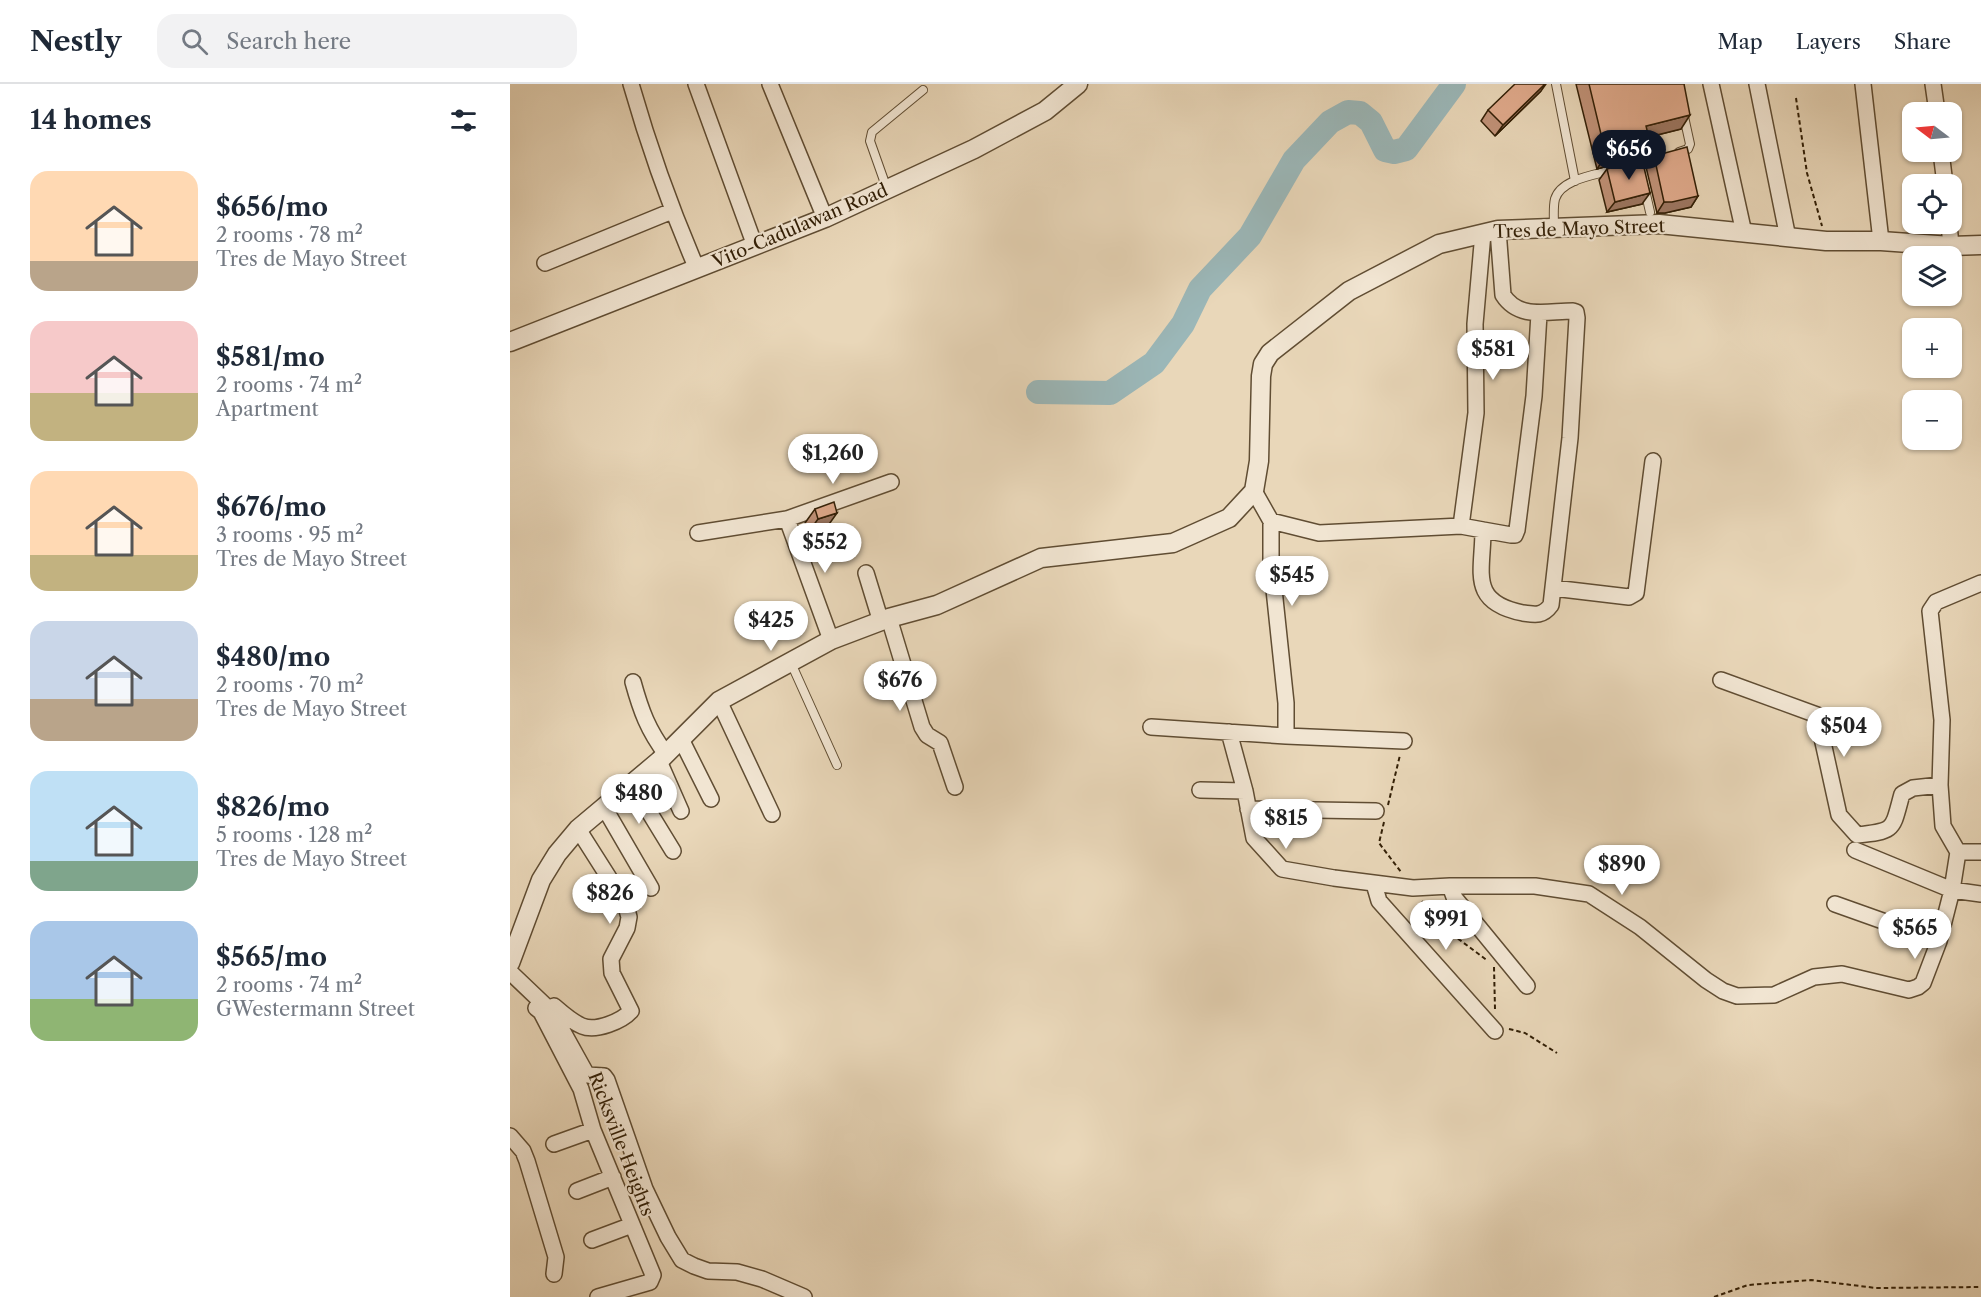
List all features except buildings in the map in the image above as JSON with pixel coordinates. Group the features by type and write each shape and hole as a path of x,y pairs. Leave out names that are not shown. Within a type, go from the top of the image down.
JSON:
{"street":[{"path":"631,84 672,211 697,269"},
{"path":"696,84 755,246"},
{"path":"770,84 825,218"},
{"name":"Vito-Cadulawan Road","path":"510,342 825,218 974,149 1045,111 1078,84"},
{"path":"1711,84 1743,233"},
{"path":"1757,84 1788,238"},
{"path":"1863,84 1881,241"},
{"path":"1933,84 1936,102"},
{"path":"545,263 672,211"},
{"name":"Tres de Mayo Street","path":"1254,491 1259,461 1261,376 1263,364 1270,353 1349,291 1439,244 1490,231 1659,224 1826,241 1981,245"},
{"path":"1483,530 1481,582 1491,600 1513,611 1537,616 1546,612 1551,605 1570,438 1577,318 1576,312 1573,311 1539,314 1518,310 1508,302 1503,295 1490,231"},
{"path":"1461,526 1476,413 1475,324 1490,231"},
{"path":"1950,234 1951,246"},
{"path":"1271,521 1319,532 1461,526 1515,535 1518,530 1534,396 1539,314"},
{"path":"1553,588 1629,597 1636,593 1653,461"},
{"path":"698,533 787,519 891,482"},
{"path":"510,963 541,880 557,854 578,829 662,758 719,701 831,640 885,620 937,605 1041,558 1173,543 1229,518 1254,491 1271,521 1271,561 1286,703 1286,736"},
{"path":"787,519 831,640"},
{"path":"866,573 922,727 927,735 940,743 955,787"},
{"path":"1229,732 1245,790 1254,838 1282,869 1413,888 1450,885 1535,886 1589,894 1640,927 1714,986 1737,996 1773,994 1814,977 1842,974 1909,990 1923,983 1927,976 1952,890 1958,852 1943,825 1942,720 1930,611 1936,602 1981,583"},
{"path":"1721,680 1817,714 1839,815 1857,835 1883,832 1894,823 1902,794 1913,788 1941,785"},
{"path":"633,682 642,714 662,758 681,811"},
{"path":"719,701 772,814"},
{"path":"1151,727 1404,741"},
{"path":"681,739 711,799"},
{"path":"632,784 673,851"},
{"path":"1200,790 1245,790"},
{"path":"604,807 651,888"},
{"path":"1248,809 1376,811"},
{"path":"510,963 558,1010 581,1026 588,1028 611,1024 627,1016 631,1011 612,973 611,959 627,928 629,917 625,903 578,829"},
{"path":"1855,850 1952,890 1981,894"},
{"path":"1958,852 1981,852"},
{"path":"1374,884 1379,901 1495,1030"},
{"path":"1450,885 1454,897 1527,986"},
{"path":"1835,904 1939,941"},
{"path":"510,963 552,1012 587,1075 604,1076 607,1080 645,1189 682,1260 708,1271 737,1272 804,1297"},
{"name":"Ricksville Heights","path":"510,984 541,1012 580,1089 594,1130 653,1275 650,1282 598,1297"},
{"path":"554,1144 594,1130"},
{"path":"510,1136 523,1151 527,1161 556,1257 554,1274"},
{"path":"577,1191 613,1177"},
{"path":"592,1240 632,1225"}],"lane":[{"path":"1556,84 1575,181"},
{"path":"887,189 870,136 923,90"},
{"path":"1628,166 1689,148 1681,104"},
{"path":"1639,163 1641,173"},
{"path":"1554,227 1554,201 1558,193 1575,181 1618,169"},
{"path":"1643,182 1650,212"},
{"path":"790,662 837,765"}],"path":[{"path":"1796,98 1807,173 1826,241"},
{"path":"1714,1297 1748,1285 1811,1280 1876,1288 1981,1287"}],"waterway":[{"path":"1038,392 1110,393 1154,363 1183,324 1200,289 1250,236 1294,160 1330,122 1348,112 1360,113 1371,122 1385,150 1394,152 1406,149 1454,84"}]}
